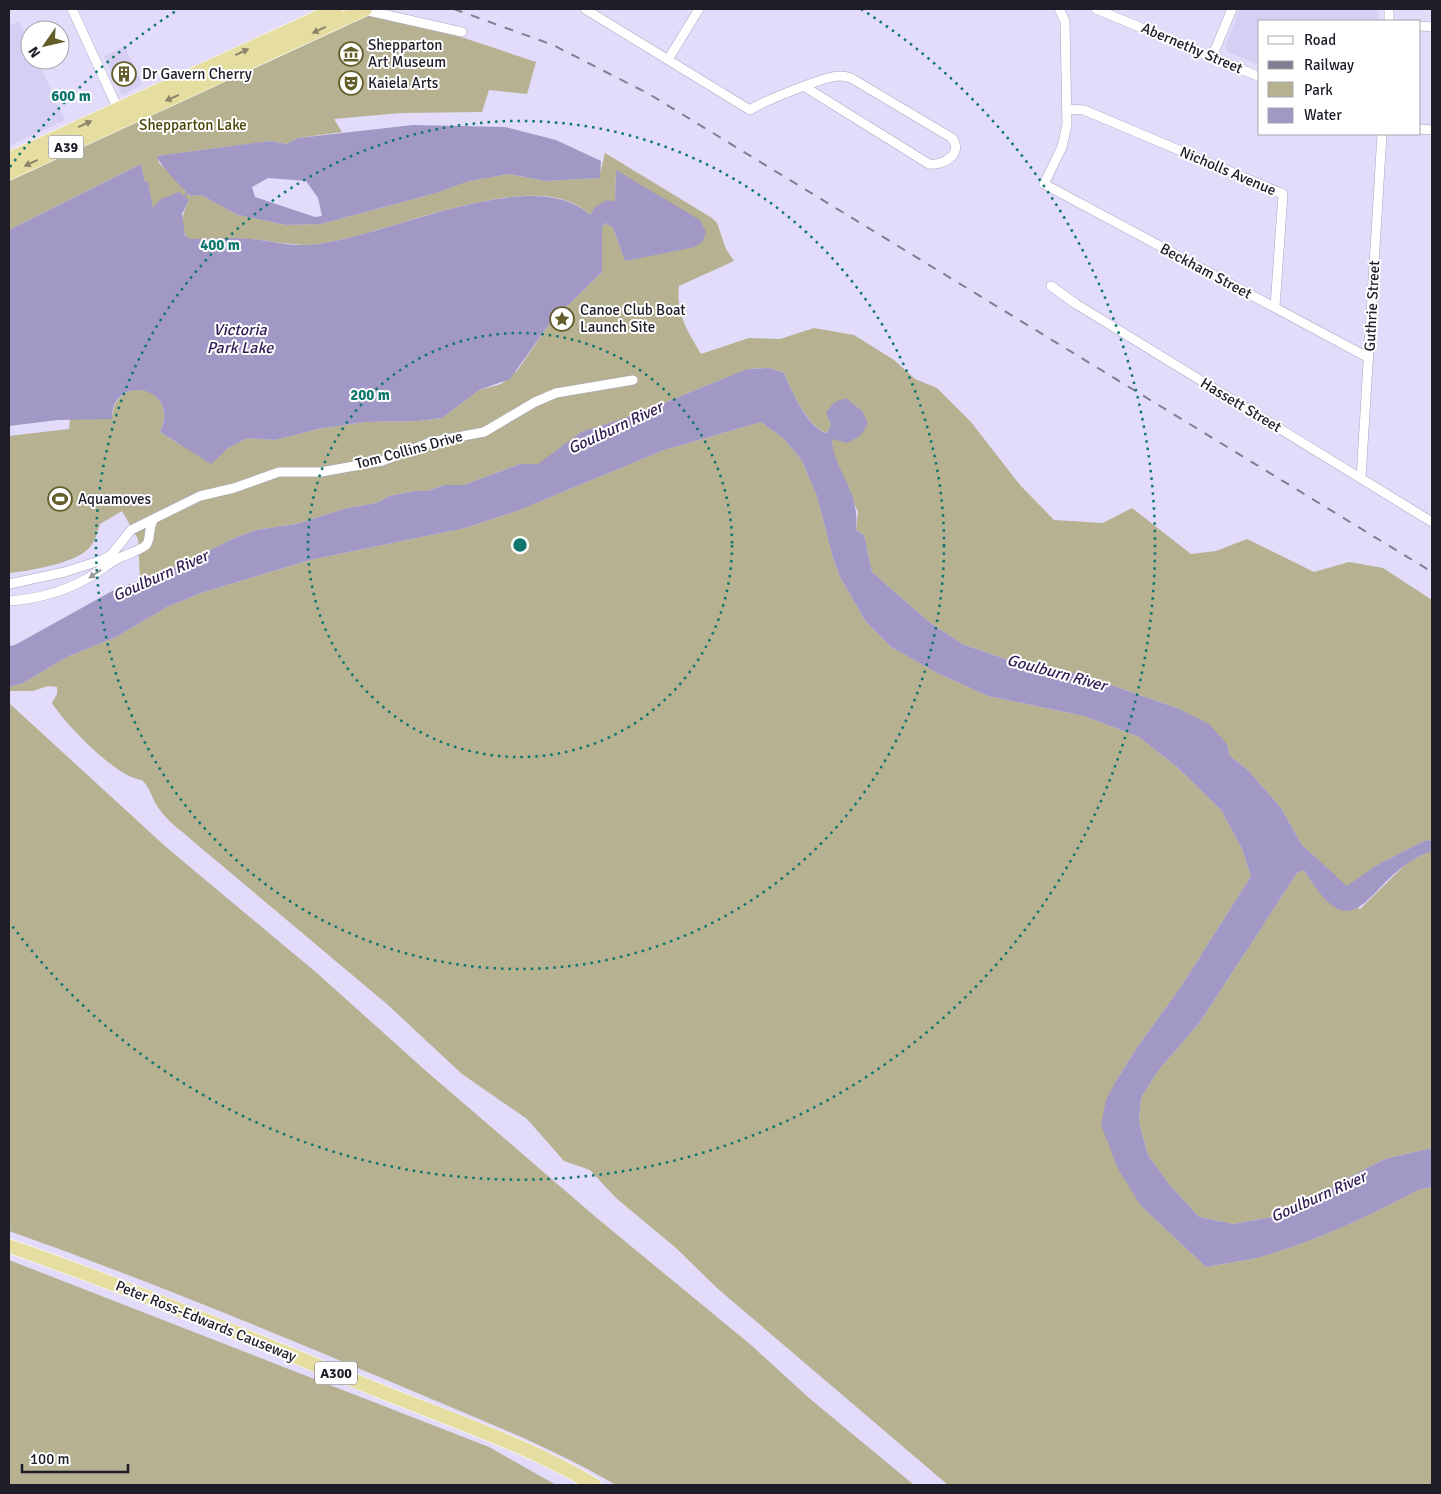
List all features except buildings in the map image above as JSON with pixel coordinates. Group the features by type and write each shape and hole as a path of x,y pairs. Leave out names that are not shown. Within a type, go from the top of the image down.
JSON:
{"highway":[{"name":"A39","path":"9,173 121,115 337,13 364,9"},
{"name":"A39","path":"9,159 121,115"},
{"name":"Peter Ross-Edwards Causeway","path":"9,1246 74,1269 273,1346 517,1447 594,1485"}],"street":[{"path":"72,9 121,115"},
{"path":"364,9 395,13 462,32"},
{"path":"585,9 669,58 750,110 762,103 817,81 839,76 851,78 952,138 956,147 952,158 936,165 929,164 805,87"},
{"path":"669,58 699,9"},
{"path":"1059,9 1065,21 1067,109"},
{"name":"Abernethy Street","path":"1096,9 1258,76"},
{"path":"1212,57 1232,9"},
{"name":"Beckham Street","path":"1067,109 1067,125 1062,147 1044,184 1369,358"},
{"name":"Nicholls Avenue","path":"1067,109 1084,110 1283,194 1275,307"},
{"name":"Guthrie Street","path":"1361,478 1382,135"},
{"name":"Hassett Street","path":"1051,286 1076,304 1432,522"},
{"name":"Tom Collins Drive","path":"137,528 193,499 274,474 322,472 382,461 431,442 484,432 547,396 633,380"},
{"path":"9,602 47,595 72,586 146,545 148,528 153,520"},
{"path":"9,584 65,572 102,560 111,555 131,530 137,528 144,529 148,535"},
{"path":"127,536 128,543 137,549"}],"shaded area":[{"path":"1239,9 1378,9 1377,20 1258,20 1258,64 1228,52 1225,48"},
{"path":"19,21 20,23 20,70 42,70 65,120 9,146 9,26"},
{"path":"125,46 142,85 122,95 104,56"}],"green space":[{"name":"Shepparton Lake","path":"368,15 461,37 536,62 527,94 489,90 482,112 400,113 334,119 342,132 298,138 287,144 270,141 158,156 159,163 190,196 201,195 238,215 286,225 321,224 436,193 468,181 509,174 545,181 599,178 605,153 712,218 717,223 726,249 734,261 679,286 681,313 687,329 701,354 749,338 780,339 814,328 854,335 894,360 915,379 937,388 971,422 1020,485 1054,520 1103,523 1132,508 1191,554 1216,551 1247,539 1314,572 1349,562 1383,568 1432,600 1432,840 1424,841 1377,865 1347,887 1302,845 1281,808 1248,770 1229,755 1227,744 1177,708 1085,676 1033,663 1020,664 962,644 929,622 872,572 864,535 856,530 858,512 833,454 832,438 847,443 827,412 831,425 827,433 820,430 801,408 784,373 769,368 747,369 637,414 582,432 538,465 520,464 464,485 444,485 427,491 414,491 389,496 377,503 347,508 296,524 256,530 232,539 185,563 140,579 138,539 122,511 100,524 92,544 82,554 51,566 9,573 9,436 69,429 70,419 112,419 115,404 123,394 134,390 145,391 155,395 162,404 164,417 160,432 177,443 227,449 247,438 275,440 318,429 365,422 418,421 442,418 479,390 501,384 517,371 550,323 602,272 602,227 606,223 613,228 625,261 699,244 616,170 615,203 595,208 590,215 565,200 533,196 495,199 455,208 337,241 308,245 243,238 190,240 182,225 183,215 189,200 161,199 153,209 148,182 145,182 141,164 9,230 9,181"},
{"path":"761,422 784,439 801,459 817,496 833,558 840,577 866,622 891,647 937,673 988,696 1084,716 1139,737 1177,767 1221,810 1242,849 1251,876 1182,985 1136,1049 1116,1081 1141,1206 1206,1267 1252,1259 1294,1246 1358,1220 1418,1190 1432,1187 1432,1485 948,1485 717,1288 676,1248 616,1198 590,1170 564,1161 527,1119 462,1074 388,1005 173,824 163,815 142,780 132,777 106,761 68,724 52,703 57,694 57,687 48,686 33,691 9,691 9,687 23,683 67,657 116,637 167,607 201,593 310,560 465,528 517,511 664,450"},
{"path":"9,703 166,847 318,974 426,1071 598,1219 751,1345 809,1398 914,1485 616,1485 562,1456 480,1419 155,1285 9,1231"},
{"path":"1428,852 1432,852 1432,1148 1385,1159 1344,1180 1288,1214 1233,1224 1199,1217 1169,1184 1148,1155 1139,1122 1141,1098 1157,1072 1200,1022 1297,873 1304,870 1313,884 1360,909 1407,863"},
{"path":"9,1260 489,1447 556,1485 9,1485"}],"water":[{"path":"413,125 505,127 556,140 601,161 600,178 545,181 509,174 469,181 436,193 321,224 286,225 238,215 201,195 191,196 172,177 157,156 270,141 287,144 298,138","holes":["268,178 306,181 318,198 322,216 315,217 255,197 252,187"]},
{"name":"Victoria Park Lake","path":"141,164 145,182 148,181 153,208 161,199 179,192 189,200 182,214 185,235 190,239 243,238 308,245 338,240 494,199 532,196 564,200 590,215 595,207 607,200 615,202 616,170 700,220 706,232 703,241 695,247 625,261 613,228 606,223 602,227 602,272 550,323 510,379 479,390 442,418 418,421 365,422 318,429 275,440 247,438 227,449 211,464 160,432 164,416 162,404 154,395 144,391 133,390 122,395 115,404 112,419 58,420 9,426 9,230"},
{"name":"Goulburn River","path":"769,368 784,373 801,408 820,430 827,433 831,425 826,412 835,402 846,398 863,412 868,424 860,436 847,443 832,439 837,462 854,503 856,530 864,535 872,572 929,622 962,644 1020,664 1033,663 1085,676 1177,708 1209,724 1227,744 1229,755 1248,770 1281,808 1302,845 1347,886 1377,865 1424,841 1432,840 1432,852 1421,855 1398,870 1372,896 1360,906 1349,911 1336,908 1321,895 1304,870 1297,873 1200,1022 1157,1072 1141,1098 1139,1122 1148,1155 1169,1184 1199,1217 1233,1224 1288,1214 1344,1180 1385,1159 1432,1148 1432,1187 1418,1190 1358,1220 1294,1246 1252,1259 1206,1267 1141,1206 1118,1169 1101,1125 1106,1100 1136,1049 1182,985 1251,876 1242,849 1221,810 1177,767 1139,737 1084,716 988,696 937,673 891,647 866,622 840,577 833,558 817,496 801,459 784,439 761,422 664,450 517,511 465,528 310,560 201,593 167,607 116,637 67,657 23,683 9,687 9,646 15,645 114,590 185,563 232,539 256,530 296,524 347,508 377,503 389,496 414,491 427,491 444,485 464,485 520,464 538,464 581,432 637,414 747,369"}],"railway":[{"path":"454,9 553,45 649,94 1432,572"}],"place":[{"name":"Shepparton Art Museum","path":"351,54"},
{"name":"Dr Gavern Cherry","path":"124,74"},
{"name":"Kaiela Arts","path":"351,83"},
{"name":"Canoe Club Boat Launch Site","path":"562,319"},
{"name":"Aquamoves","path":"60,499"}]}
